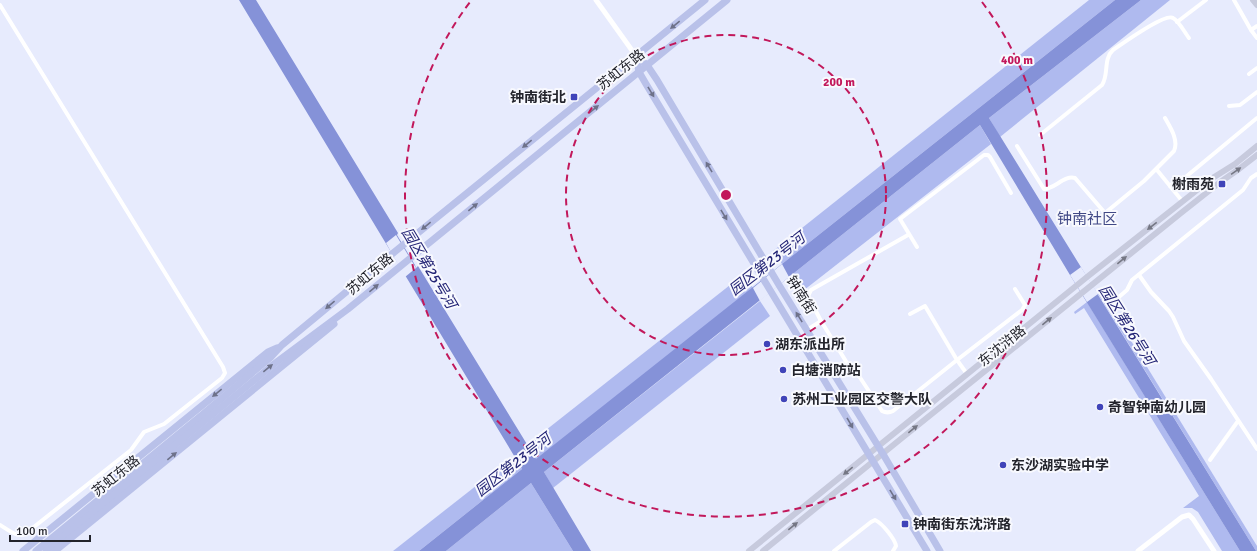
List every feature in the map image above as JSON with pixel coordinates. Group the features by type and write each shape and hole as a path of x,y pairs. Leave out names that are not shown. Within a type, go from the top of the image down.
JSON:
{"main road":[{"name":"苏虹东路","path":"46,551 92,509 282,345 705,0"},
{"name":"苏虹东路","path":"36,551 92,509 274,364 348,309 727,0"},
{"path":"1253,0 1257,5"},
{"name":"钟南街","path":"636,56 648,65 940,551"},
{"name":"钟南街","path":"636,56 639,72 926,551"},
{"name":"东沈浒路","path":"749,551 1087,277 1211,179 1235,164 1257,146"},
{"name":"东沈浒路","path":"763,551 1219,182 1257,155"},
{"path":"55,551 331,327 348,309"},
{"path":"24,551 268,352 282,345"}],"street":[{"name":"钟南街","path":"596,0 636,56"},
{"path":"1177,22 1206,0"},
{"path":"1234,0 1257,38"},
{"path":"0,5 223,367 225,373 222,378 164,424 144,432 131,450 25,534 22,536 17,535 0,525"},
{"path":"1040,135 1102,86 1104,82 1108,54 1111,52 1160,21 1170,17 1174,18 1189,38"},
{"path":"1251,30 1257,26"},
{"path":"1249,74 1257,68"},
{"path":"1229,106 1240,105 1257,92"},
{"path":"1017,146 1044,189 1049,189 1070,177 1075,178 1105,213 1156,170 1176,149 1174,136 1165,118"},
{"path":"1170,186 1174,182 1182,180 1257,118"},
{"path":"917,247 908,235 900,219 984,155 988,155 990,157 1011,193"},
{"path":"1156,170 1183,202"},
{"path":"1112,303 1127,290 1130,283 1243,190 1251,178 1257,174"},
{"path":"908,235 811,290 808,296 821,321 852,371 859,376 882,411 886,413 893,411 1024,308 1024,302 1015,289"},
{"path":"1139,275 1150,292 1169,310 1184,341 1211,378 1257,449"},
{"path":"910,314 926,306 957,360 967,374"},
{"path":"807,330 821,321"},
{"path":"1210,460 1238,421"},
{"path":"1138,551 1182,517 1189,515 1214,551"},
{"path":"834,551 875,520 879,522 894,540 896,546 893,551"}],"shaded area":[{"path":"239,0 256,0 398,233 397,235 416,268 418,266 536,459 1115,0 1141,0 989,118 1256,551 1240,551 1070,275 980,125 544,472 591,551 573,551 531,483 446,551 419,551 522,469"},
{"path":"1089,0 1115,0 782,264 773,251"},
{"path":"1141,0 1170,0 1000,137 989,118"},
{"path":"980,125 991,144 799,294 789,277"},
{"path":"744,274 753,288 536,460 527,445"},
{"path":"1101,292 1257,546 1257,551 1098,294"},
{"path":"760,301 770,316 553,488 544,472"},
{"path":"1087,302 1240,551 1222,551 1198,512 1192,508 1183,508 1199,496 1084,308 1075,314 1074,312"},
{"path":"514,456 522,469 419,551 393,551"},
{"path":"531,483 573,551 446,551"}],"pier":[{"path":"396,235 416,268 405,277 386,243"},
{"path":"782,264 789,277 760,301 753,288"},
{"path":"1081,267 1098,294 1087,302 1070,275"}],"place":[{"name":"钟南街北","path":"574,97"},
{"name":"榭雨苑","path":"1222,184"},
{"name":"湖东派出所","path":"767,344"},
{"name":"白塘消防站","path":"783,370"},
{"name":"苏州工业园区交警大队","path":"784,399"},
{"name":"奇智钟南幼儿园","path":"1100,407"},
{"name":"东沙湖实验中学","path":"1003,465"},
{"name":"钟南街东沈浒路","path":"905,524"}],"district":[{"name":"钟南社区","path":"1087,219"}],"water label":[{"name":"园区第23号河","path":"767,264"},
{"name":"园区第25号河","path":"429,268"},
{"name":"园区第26号河","path":"1127,325"},
{"name":"园区第23号河","path":"513,465"}]}
